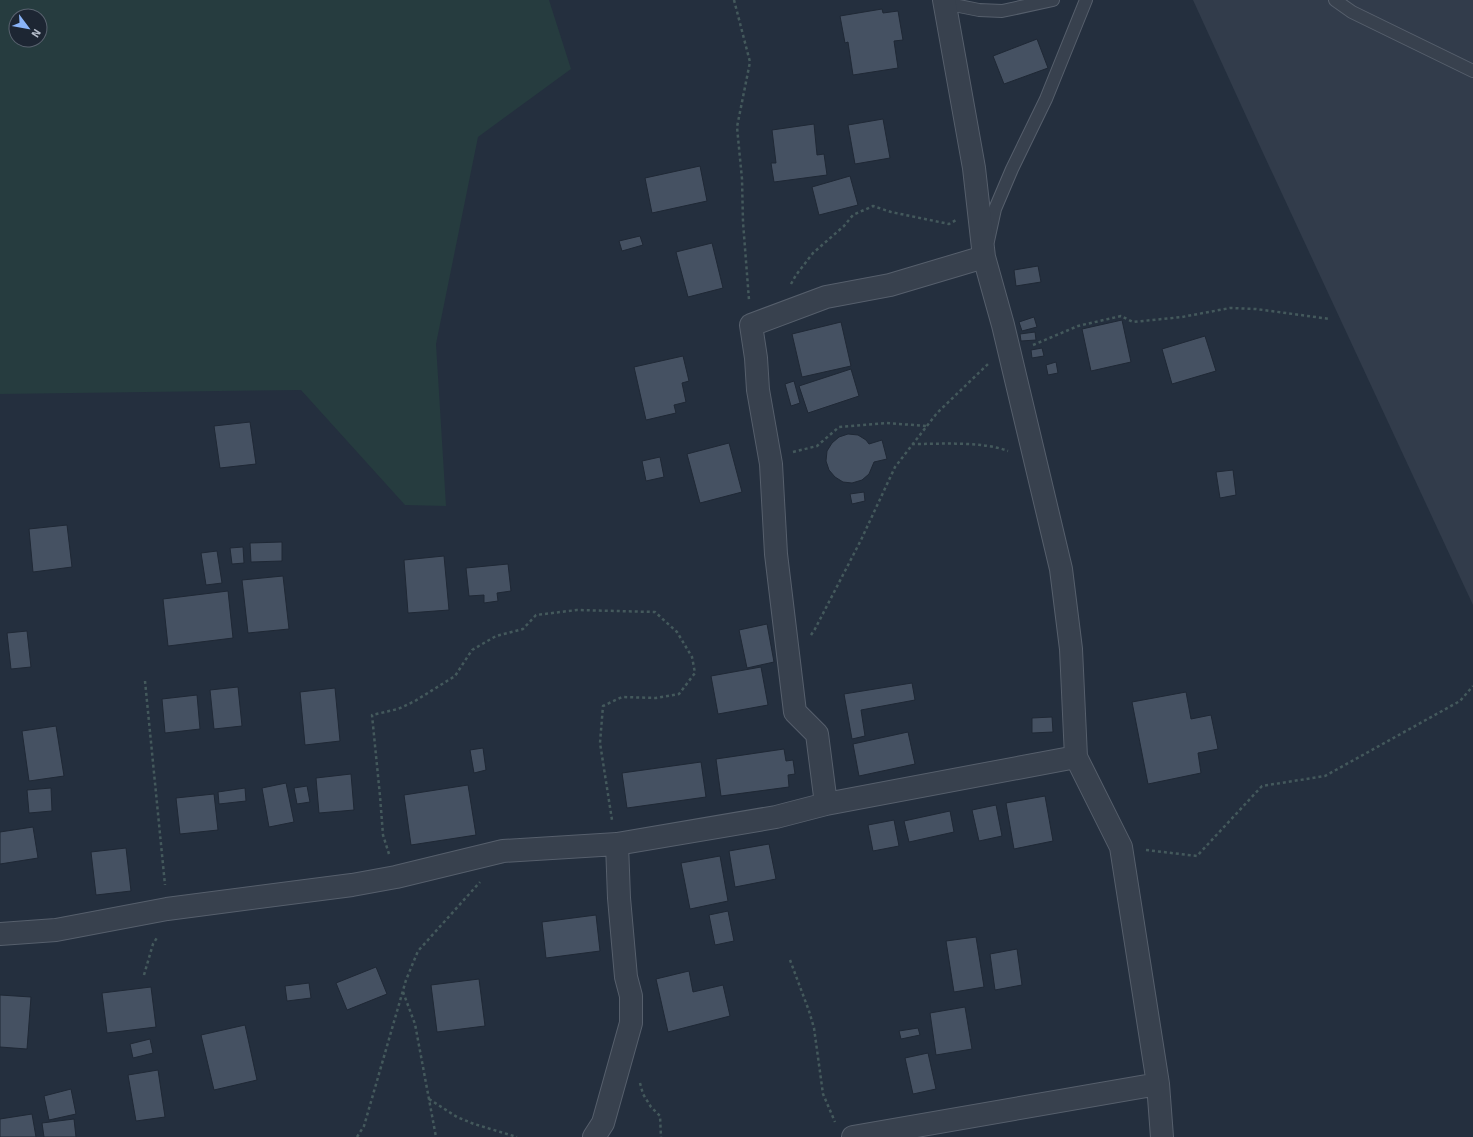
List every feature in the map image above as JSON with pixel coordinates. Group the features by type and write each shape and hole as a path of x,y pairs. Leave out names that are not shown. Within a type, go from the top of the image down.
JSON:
{"street":[{"path":"944,2 974,168 984,257 1009,348 1062,569 1071,649 1076,757 1121,847 1158,1084 1162,1137"},
{"path":"826,804 817,734 795,712 776,554 770,458 758,390 756,358 750,325 826,297 890,285 984,257"},
{"path":"0,934 56,930 167,909 352,885 396,877 503,851 617,844 776,817 826,804 1076,757"},
{"path":"594,1137 603,1123 631,1022 631,996 626,977 619,898 617,844"},
{"path":"845,1131 1158,1084"}],"lane":[{"path":"944,2 979,10 1002,11 1053,0"},
{"path":"984,257 995,209 1012,169 1046,99 1086,0"},
{"path":"1335,0 1352,12 1473,71"}],"path":[{"path":"734,0 750,62 737,127 742,179 743,222 750,325"},
{"path":"772,317 796,275 813,253 844,226 853,215 873,206 891,212 949,224 960,218 972,222 979,216"},
{"path":"1009,348 1040,343 1078,326 1121,316 1133,322 1182,317 1230,308 1256,309 1330,319"},
{"path":"790,663 816,629 861,540 895,467 942,408 991,362"},
{"path":"770,458 817,446 839,427 886,423 927,426"},
{"path":"912,444 963,444 1002,448 1035,460"},
{"path":"396,877 383,835 372,715 398,709 415,702 455,676 472,650 496,636 522,629 536,615 577,610 655,612 677,632 692,657 695,673 679,694 656,698 622,697 603,706 600,743 617,844"},
{"path":"144,975 153,944 162,928 167,909 145,681"},
{"path":"1121,847 1197,856 1262,786 1325,776 1460,701 1473,686"},
{"path":"357,1137 364,1126 402,991 418,951 484,877 503,851"},
{"path":"790,960 814,1028 823,1094 845,1131"},
{"path":"402,991 415,1024 436,1137"},
{"path":"624,1050 636,1070 643,1094 651,1107 660,1116 661,1137"},
{"path":"428,1099 468,1122 517,1137"}],"shaded area":[{"path":"1193,0 1473,0 1473,605 1258,142"}],"green space":[{"path":"0,0 549,0 571,69 478,137 436,344 446,506 405,505 301,390 0,394"}],"building":[{"path":"882,9 883,13 898,11 903,40 894,41 898,68 853,75 848,42 845,43 840,16"},
{"path":"1037,39 1048,68 1004,84 993,56"},
{"path":"883,119 890,158 855,164 848,125"},
{"path":"814,124 817,155 824,154 827,175 774,182 771,163 776,163 772,130"},
{"path":"700,166 707,201 652,213 645,178"},
{"path":"850,176 858,205 819,215 812,187"},
{"path":"640,236 643,245 622,251 619,241"},
{"path":"712,243 723,288 688,297 676,252"},
{"path":"1038,266 1041,282 1016,286 1014,270"},
{"path":"1034,317 1037,327 1022,331 1019,322"},
{"path":"1122,320 1131,362 1091,371 1082,329"},
{"path":"841,322 851,366 802,377 792,334"},
{"path":"1035,332 1036,340 1021,341 1020,334"},
{"path":"1205,336 1216,371 1172,384 1162,349"},
{"path":"1042,348 1044,356 1032,358 1031,350"},
{"path":"683,356 689,381 682,383 686,402 674,405 676,413 646,420 634,367"},
{"path":"1056,362 1058,373 1048,375 1046,365"},
{"path":"851,369 859,396 808,413 799,386"},
{"path":"794,381 800,403 791,406 785,384"},
{"path":"250,422 256,464 220,468 214,426"},
{"path":"848,434 858,435 869,444 882,440 887,459 874,462 869,474 862,480 852,483 843,482 835,477 829,470 826,461 827,451 832,443 839,437"},
{"path":"729,443 742,492 700,503 687,454"},
{"path":"660,457 664,477 646,481 642,461"},
{"path":"1233,470 1236,495 1220,498 1216,472"},
{"path":"864,492 865,501 852,504 850,494"},
{"path":"67,525 72,567 33,572 29,529"},
{"path":"282,542 282,561 251,562 250,543"},
{"path":"243,547 244,563 232,564 230,548"},
{"path":"217,551 222,583 206,585 201,553"},
{"path":"444,556 449,610 408,613 404,560"},
{"path":"508,564 511,591 497,593 498,601 484,603 484,595 469,596 466,568"},
{"path":"283,576 289,629 248,633 242,580"},
{"path":"228,591 233,638 168,646 163,599"},
{"path":"767,624 774,662 747,668 739,630"},
{"path":"27,631 31,667 11,669 7,633"},
{"path":"761,667 768,705 718,714 711,676"},
{"path":"912,683 915,700 861,710 865,736 852,739 844,694"},
{"path":"238,687 242,726 214,729 210,690"},
{"path":"335,688 340,741 305,745 300,692"},
{"path":"1186,692 1191,719 1211,715 1218,749 1198,753 1201,773 1148,784 1132,702"},
{"path":"197,695 200,729 165,733 162,699"},
{"path":"1052,717 1053,732 1032,733 1032,718"},
{"path":"56,726 64,776 29,781 22,731"},
{"path":"908,732 915,764 859,776 853,744"},
{"path":"483,748 486,770 474,773 470,750"},
{"path":"784,749 786,761 793,760 795,774 788,775 789,787 721,796 716,759"},
{"path":"701,762 706,797 627,808 622,773"},
{"path":"351,774 354,810 319,813 316,778"},
{"path":"286,783 294,822 269,827 262,788"},
{"path":"468,785 476,835 411,845 404,795"},
{"path":"307,786 310,802 297,804 294,788"},
{"path":"51,788 52,811 29,813 27,790"},
{"path":"245,788 246,801 219,804 218,792"},
{"path":"214,794 218,830 180,834 176,798"},
{"path":"1045,796 1053,841 1014,849 1006,803"},
{"path":"996,805 1002,836 979,841 972,810"},
{"path":"950,811 954,832 909,842 904,821"},
{"path":"894,820 899,846 873,851 868,825"},
{"path":"33,827 38,858 0,864 0,832"},
{"path":"769,844 776,879 735,887 729,851"},
{"path":"126,848 131,891 96,895 91,852"},
{"path":"720,856 728,901 690,909 681,863"},
{"path":"728,911 734,941 715,945 709,915"},
{"path":"596,915 600,951 546,958 542,922"},
{"path":"976,937 984,987 954,992 946,941"},
{"path":"1017,949 1022,985 995,990 990,954"},
{"path":"376,967 387,994 347,1010 336,983"},
{"path":"689,971 693,992 723,985 730,1016 668,1032 656,979"},
{"path":"479,979 485,1026 437,1032 431,985"},
{"path":"309,983 311,998 287,1001 285,986"},
{"path":"151,987 156,1027 107,1033 102,993"},
{"path":"0,995 31,997 27,1049 0,1047"},
{"path":"965,1007 972,1049 936,1055 930,1013"},
{"path":"245,1025 257,1080 214,1090 201,1035"},
{"path":"918,1028 920,1035 901,1039 899,1031"},
{"path":"150,1039 153,1053 133,1058 130,1044"},
{"path":"928,1053 936,1089 913,1094 905,1058"},
{"path":"158,1070 165,1117 136,1121 128,1075"},
{"path":"71,1089 76,1114 49,1120 44,1096"},
{"path":"32,1114 36,1137 0,1137 0,1119"},
{"path":"74,1119 76,1137 44,1137 42,1123"}]}
